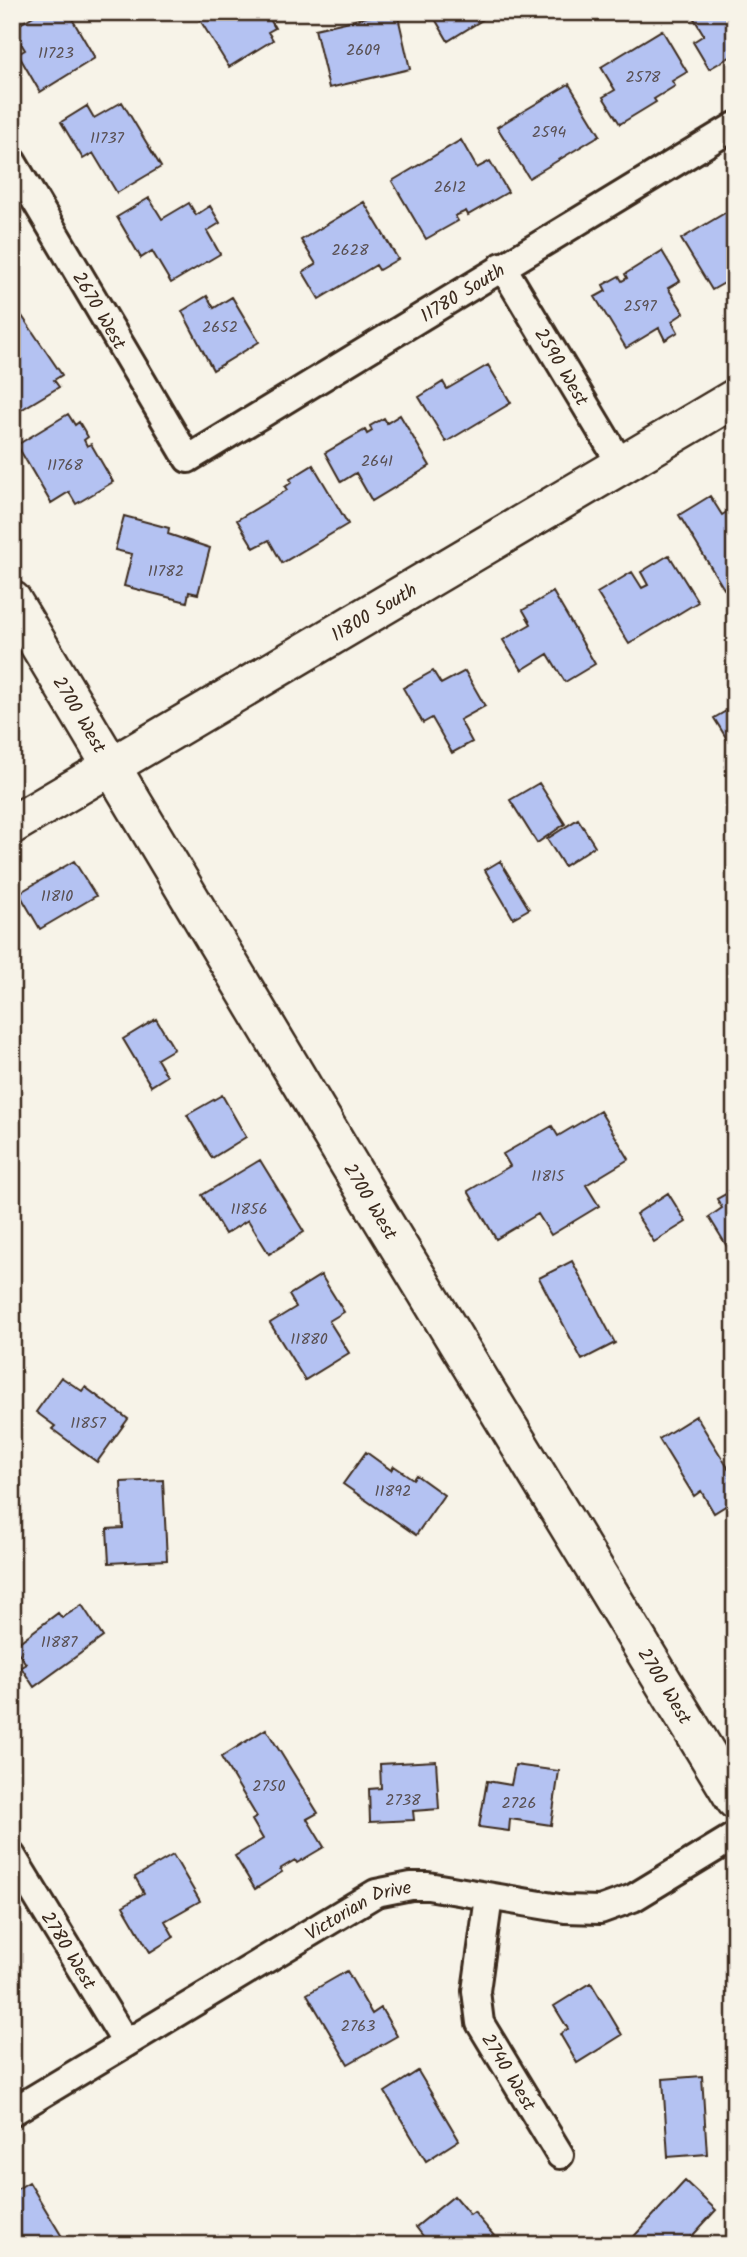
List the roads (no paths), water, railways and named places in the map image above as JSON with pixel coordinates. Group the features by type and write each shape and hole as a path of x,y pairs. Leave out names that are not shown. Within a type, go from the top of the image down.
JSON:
{"main road":[{"name":"11800 South","path":"12,825 735,398"},
{"name":"2700 West","path":"12,600 358,1179 735,1800"}],"street":[{"name":"11780 South","path":"188,459 735,126"},
{"name":"2670 West","path":"12,161 188,459"},
{"name":"2590 West","path":"502,266 622,466"},
{"name":"Victorian Drive","path":"12,2112 376,1894 411,1886 583,1912 600,1910 633,1898 735,1836"},
{"name":"2780 West","path":"12,1856 126,2043"},
{"name":"2740 West","path":"489,1897 476,1991 480,2023 561,2155"}]}
